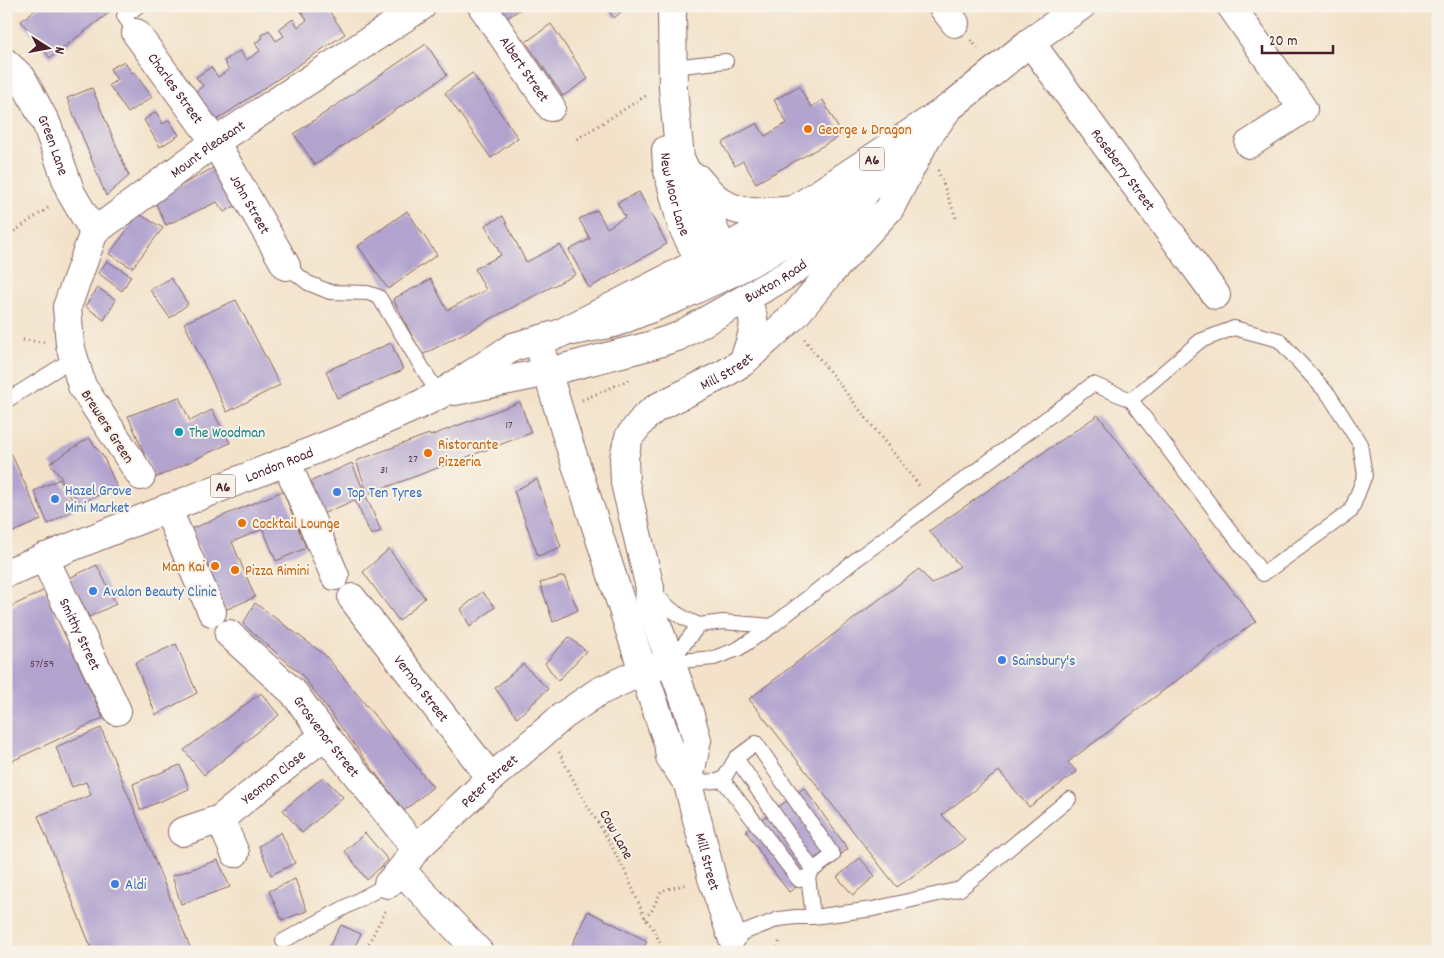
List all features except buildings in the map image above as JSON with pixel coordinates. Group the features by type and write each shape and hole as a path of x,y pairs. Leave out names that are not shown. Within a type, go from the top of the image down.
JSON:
{"main road":[{"name":"Mount Pleasant","path":"94,232 215,142 422,6"},
{"name":"Albert Street","path":"482,6 551,107"},
{"name":"New Moor Lane","path":"672,6 673,80 680,158 713,227 719,261"},
{"name":"Buxton Road","path":"549,337 668,279 719,261 950,107 1030,42 1081,6"},
{"path":"1231,6 1303,109 1249,144"},
{"name":"Charles Street","path":"136,33 215,142"},
{"name":"Roseberry Street","path":"1030,42 1216,295"},
{"name":"Green Lane","path":"6,63 22,78 46,125 71,193 94,232"},
{"name":"New Moor Lane","path":"673,80 665,141 667,167 682,226 719,261 746,299 753,316 754,324 743,362"},
{"name":"Buxton Road","path":"548,372 677,337 787,275 809,259 854,214 865,192 950,107"},
{"name":"Mill Street","path":"688,784 697,740 690,712 649,603 650,588 625,483 624,458 629,437 644,418 656,408 724,374 743,362 796,314 831,272 890,208 926,139 950,107"},
{"name":"John Street","path":"215,142 286,266"},
{"path":"680,158 709,192 722,203 738,210 758,213 794,210"},
{"name":"A6","path":"719,261 770,252 865,192"},
{"path":"72,351 67,307 94,232"},
{"name":"Mill Street","path":"549,337 548,372 564,427 668,743 670,757 688,784 712,878 732,937"},
{"name":"London Road","path":"6,573 340,440 439,395 513,347 549,337"},
{"name":"Brewers Green","path":"72,351 82,386 141,476"},
{"name":"London Road","path":"439,395 548,372"},
{"path":"286,461 335,576"},
{"path":"166,508 212,612"},
{"name":"Smithy Street","path":"44,557 117,711"},
{"name":"Vernon Street","path":"352,598 491,778"},
{"name":"Grosvenor Street","path":"229,634 294,693 325,735 402,868 479,952"},
{"name":"Peter Street","path":"402,868 491,778 563,716 598,692 643,671 670,662"},
{"name":"Yeoman Close","path":"182,832 220,819 325,735"},
{"path":"220,819 234,853"}],"lane":[{"path":"136,33 124,16 138,6"},
{"path":"673,80 726,61"},
{"path":"286,266 308,283 330,292 368,293 379,297 439,395"},
{"path":"670,662 714,658 738,649 772,626 858,558 1092,384 1131,400 1263,574 1351,512 1365,475 1360,444 1328,395 1279,340 1234,328 1200,341 1131,400"},
{"path":"6,401 72,351"},
{"path":"650,588 680,617 700,625 723,622 772,626"},
{"path":"670,662 700,625"},
{"path":"756,744 833,855 799,880 723,780 736,758 756,744"},
{"path":"736,758 810,873 813,918"},
{"path":"688,784 723,780"},
{"path":"732,937 779,919 813,918 873,909 960,889 1069,798"},
{"path":"283,941 402,868"}],"path":[{"path":"949,14 997,70"},
{"path":"577,139 673,80"},
{"path":"926,139 956,218"},
{"path":"6,237 71,193"},
{"path":"803,338 932,503"},
{"name":"Cow Lane","path":"544,731 554,743 581,795 626,873 644,918 655,931 661,946 661,952"},
{"path":"364,952 389,904 402,868"},
{"path":"644,918 652,910 661,891 712,878"},
{"path":"775,952 780,942 780,934"}],"place":[{"name":"George & Dragon","path":"808,129"},
{"name":"The Woodman","path":"179,432"},
{"name":"Ristorante Pizzeria","path":"428,453"},
{"name":"Top Ten Tyres","path":"337,492"},
{"name":"Hazel Grove Mini Market","path":"55,499"},
{"name":"Cocktail Lounge","path":"242,523"},
{"name":"Man Kai","path":"215,566"},
{"name":"Pizza Rimini","path":"235,570"},
{"name":"Avalon Beauty Clinic","path":"93,591"},
{"name":"Sainsbury's","path":"1002,660"},
{"name":"Aldi","path":"115,884"}]}
